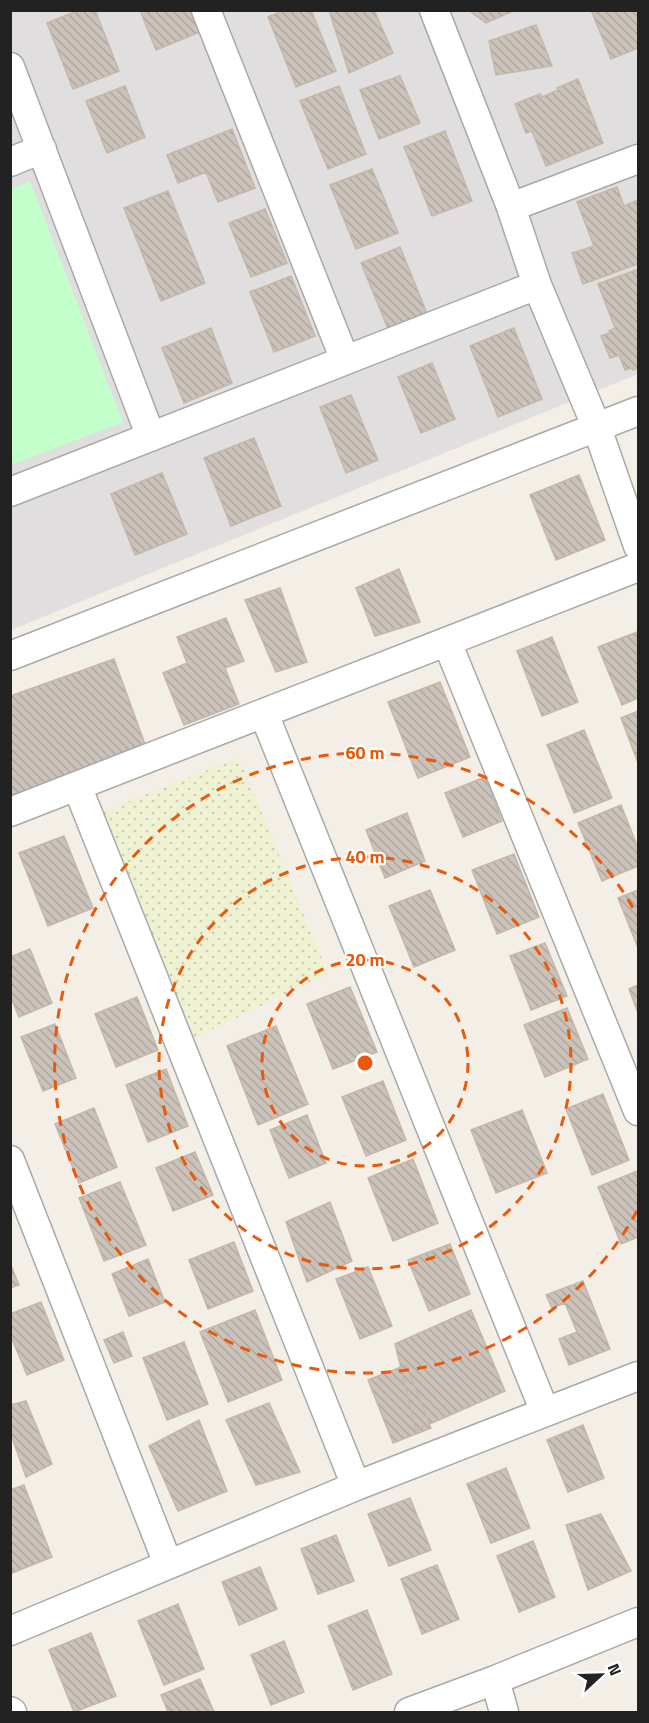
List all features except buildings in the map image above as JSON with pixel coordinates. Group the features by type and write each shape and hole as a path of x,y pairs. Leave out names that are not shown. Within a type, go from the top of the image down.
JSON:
{"street":[{"path":"206,10 345,360"},
{"path":"434,10 511,207 537,285 597,428 639,546"},
{"path":"10,68 151,437"},
{"path":"10,162 42,149"},
{"path":"511,207 639,159"},
{"path":"10,492 537,285"},
{"path":"10,656 639,411"},
{"path":"10,812 639,567"},
{"path":"447,642 639,1111"},
{"path":"264,714 545,1412"},
{"path":"77,786 356,1486"},
{"path":"10,1160 168,1564"},
{"path":"10,1631 356,1486 639,1376"},
{"path":"409,1713 639,1622"},
{"path":"495,1680 504,1713"}],"shaded area":[{"path":"11,11 638,11 638,374 11,630"}],"green space":[{"path":"30,181 123,422 11,465 11,189"},
{"path":"239,757 328,974 192,1039 100,813"}]}
